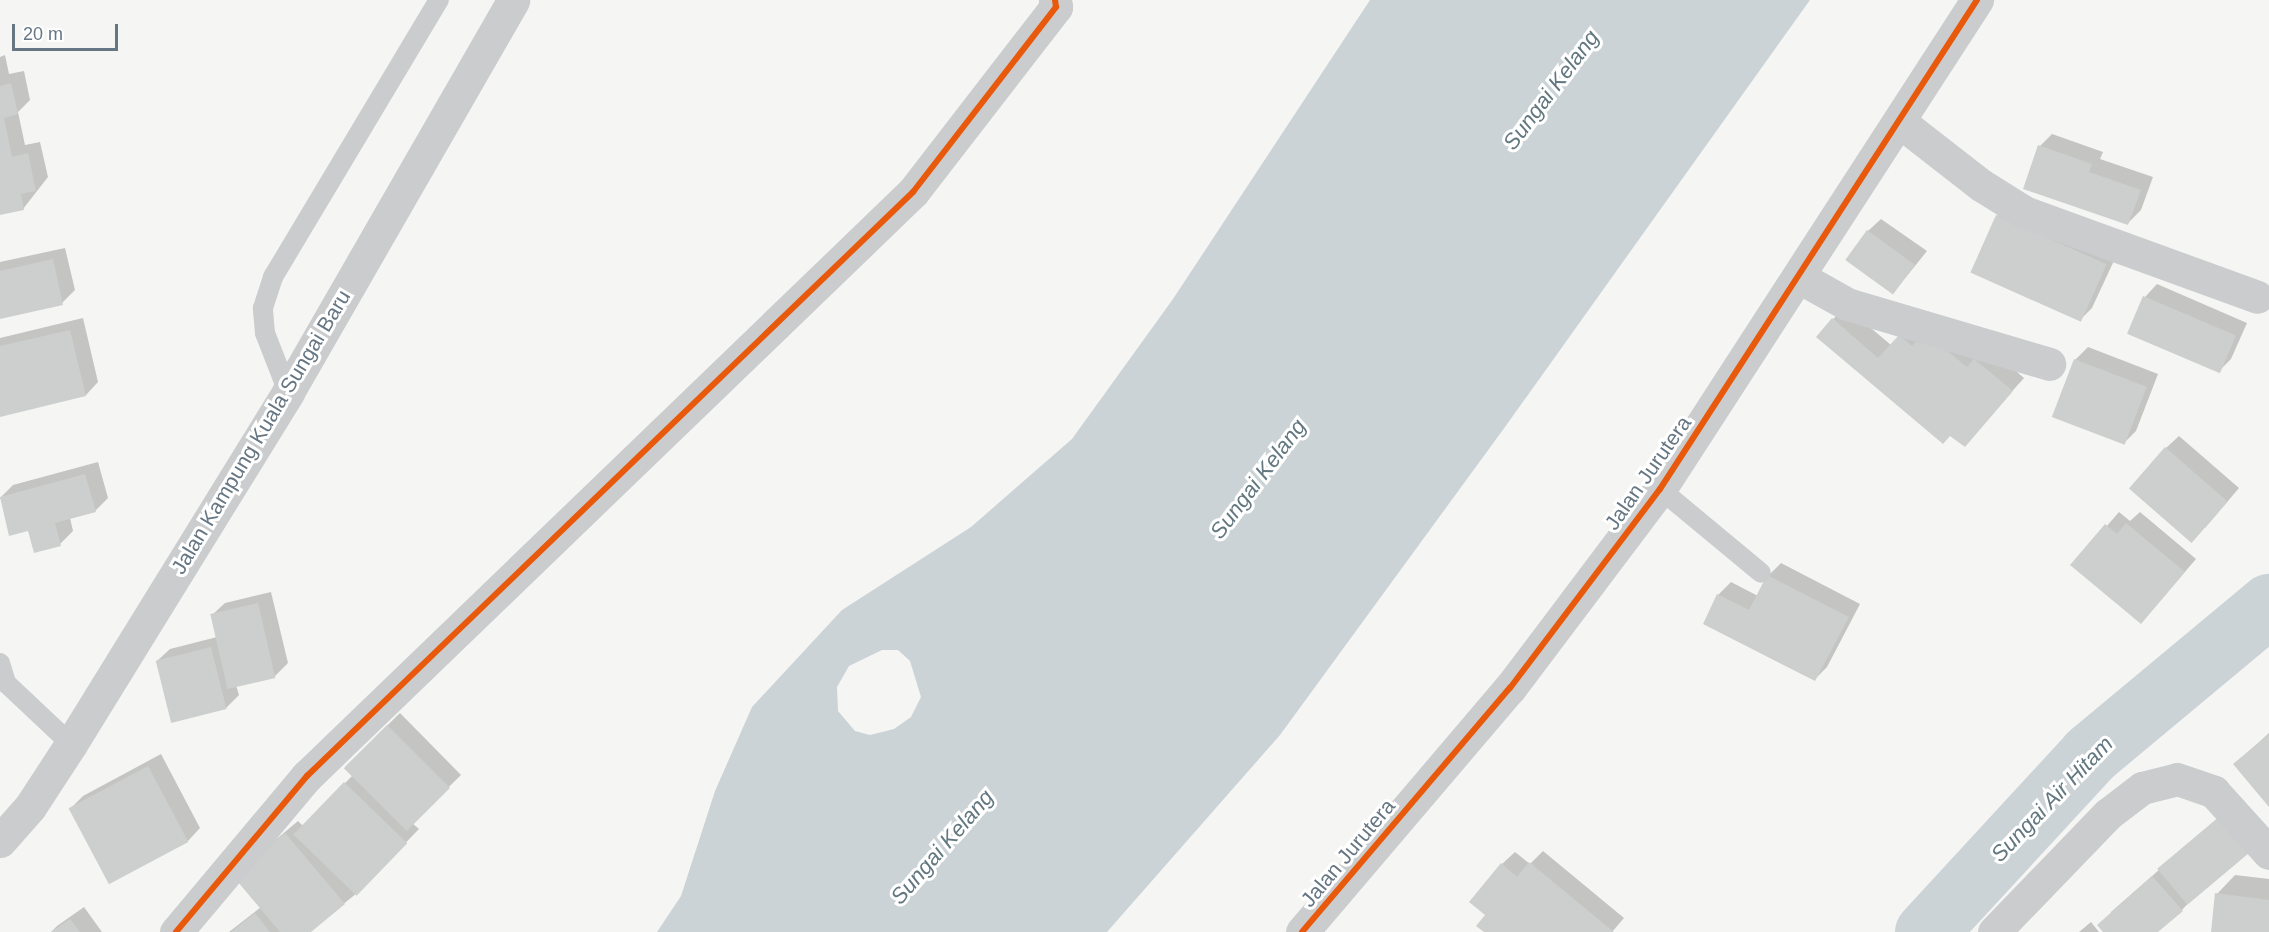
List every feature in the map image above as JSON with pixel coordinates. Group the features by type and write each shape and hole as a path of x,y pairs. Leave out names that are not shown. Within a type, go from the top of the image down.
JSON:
{"street":[{"path":"177,932 307,776 914,192 1056,7 1055,0"},
{"name":"Jalan Jurutera","path":"1302,932 1510,688 1660,489 1977,0"},
{"name":"Jalan Kampung Kuala Sungai Baru","path":"0,841 30,807 71,744 288,392 514,5"},
{"path":"1900,122 1981,185 2024,212 2258,297"},
{"path":"1799,277 1847,304 2049,364"},
{"path":"1994,932 2108,814 2142,788 2177,779 2214,792 2269,853"}],"lane":[{"path":"288,392 265,333 263,308 273,277 439,0"},
{"path":"1660,489 1761,573"},
{"path":"0,663 6,683 71,744"}],"water":[{"name":"Sungai Kelang","path":"1370,0 1810,0 1505,427 1280,735 1107,932 657,932 681,896 715,791 752,707 842,610 971,527 1072,439 1173,299","holes":["882,650 898,650 910,661 921,697 911,717 894,729 870,735 855,731 838,711 837,687 849,666"]}],"building":[{"path":"11,83 18,114 4,118 12,157 28,153 36,191 21,194 24,210 0,215 0,86"},
{"path":"2038,145 2092,164 2089,172 2141,190 2128,225 2023,189"},
{"path":"1996,215 2107,264 2081,322 1970,273"},
{"path":"1867,230 1915,265 1893,295 1845,260"},
{"path":"53,259 63,305 0,319 0,271"},
{"path":"2143,296 2236,335 2220,373 2127,334"},
{"path":"1832,318 1878,358 1899,335 1912,346 1924,332 1967,367 1974,359 2013,391 1965,447 1950,436 1943,444 1816,337"},
{"path":"70,330 86,396 0,417 0,346"},
{"path":"2074,359 2147,387 2125,445 2052,417"},
{"path":"2165,447 2228,501 2192,543 2129,489"},
{"path":"85,474 96,512 55,523 61,546 34,553 28,531 9,536 0,497"},
{"path":"2126,523 2185,572 2141,624 2070,565 2105,524 2117,534"},
{"path":"1767,575 1849,617 1815,681 1703,624 1717,594 1749,610"},
{"path":"258,603 275,678 228,689 210,614"},
{"path":"211,647 226,709 171,723 156,661"},
{"path":"387,725 450,788 407,831 344,768"},
{"path":"2269,734 2269,807 2233,764"},
{"path":"148,766 188,842 109,884 69,808"},
{"path":"344,782 407,843 357,896 293,835"},
{"path":"2220,816 2250,852 2187,905 2157,869"},
{"path":"285,833 345,904 311,932 280,932 233,876"},
{"path":"1529,862 1614,932 1484,932 1476,926 1485,915 1469,902 1501,863 1517,877"},
{"path":"2152,876 2183,911 2158,932 2103,932 2097,925"},
{"path":"2215,893 2269,900 2269,932 2211,932"},
{"path":"255,913 270,932 231,932"},
{"path":"70,919 80,932 51,932"}],"waterway":[{"name":"Sungai Air Hitam","path":"1926,932 2090,754 2269,605"}],"cycle path":[{"path":"176,932 307,776 913,192 1056,7 1055,0"},
{"path":"1302,932 1510,688 1660,489 1977,0"}]}
